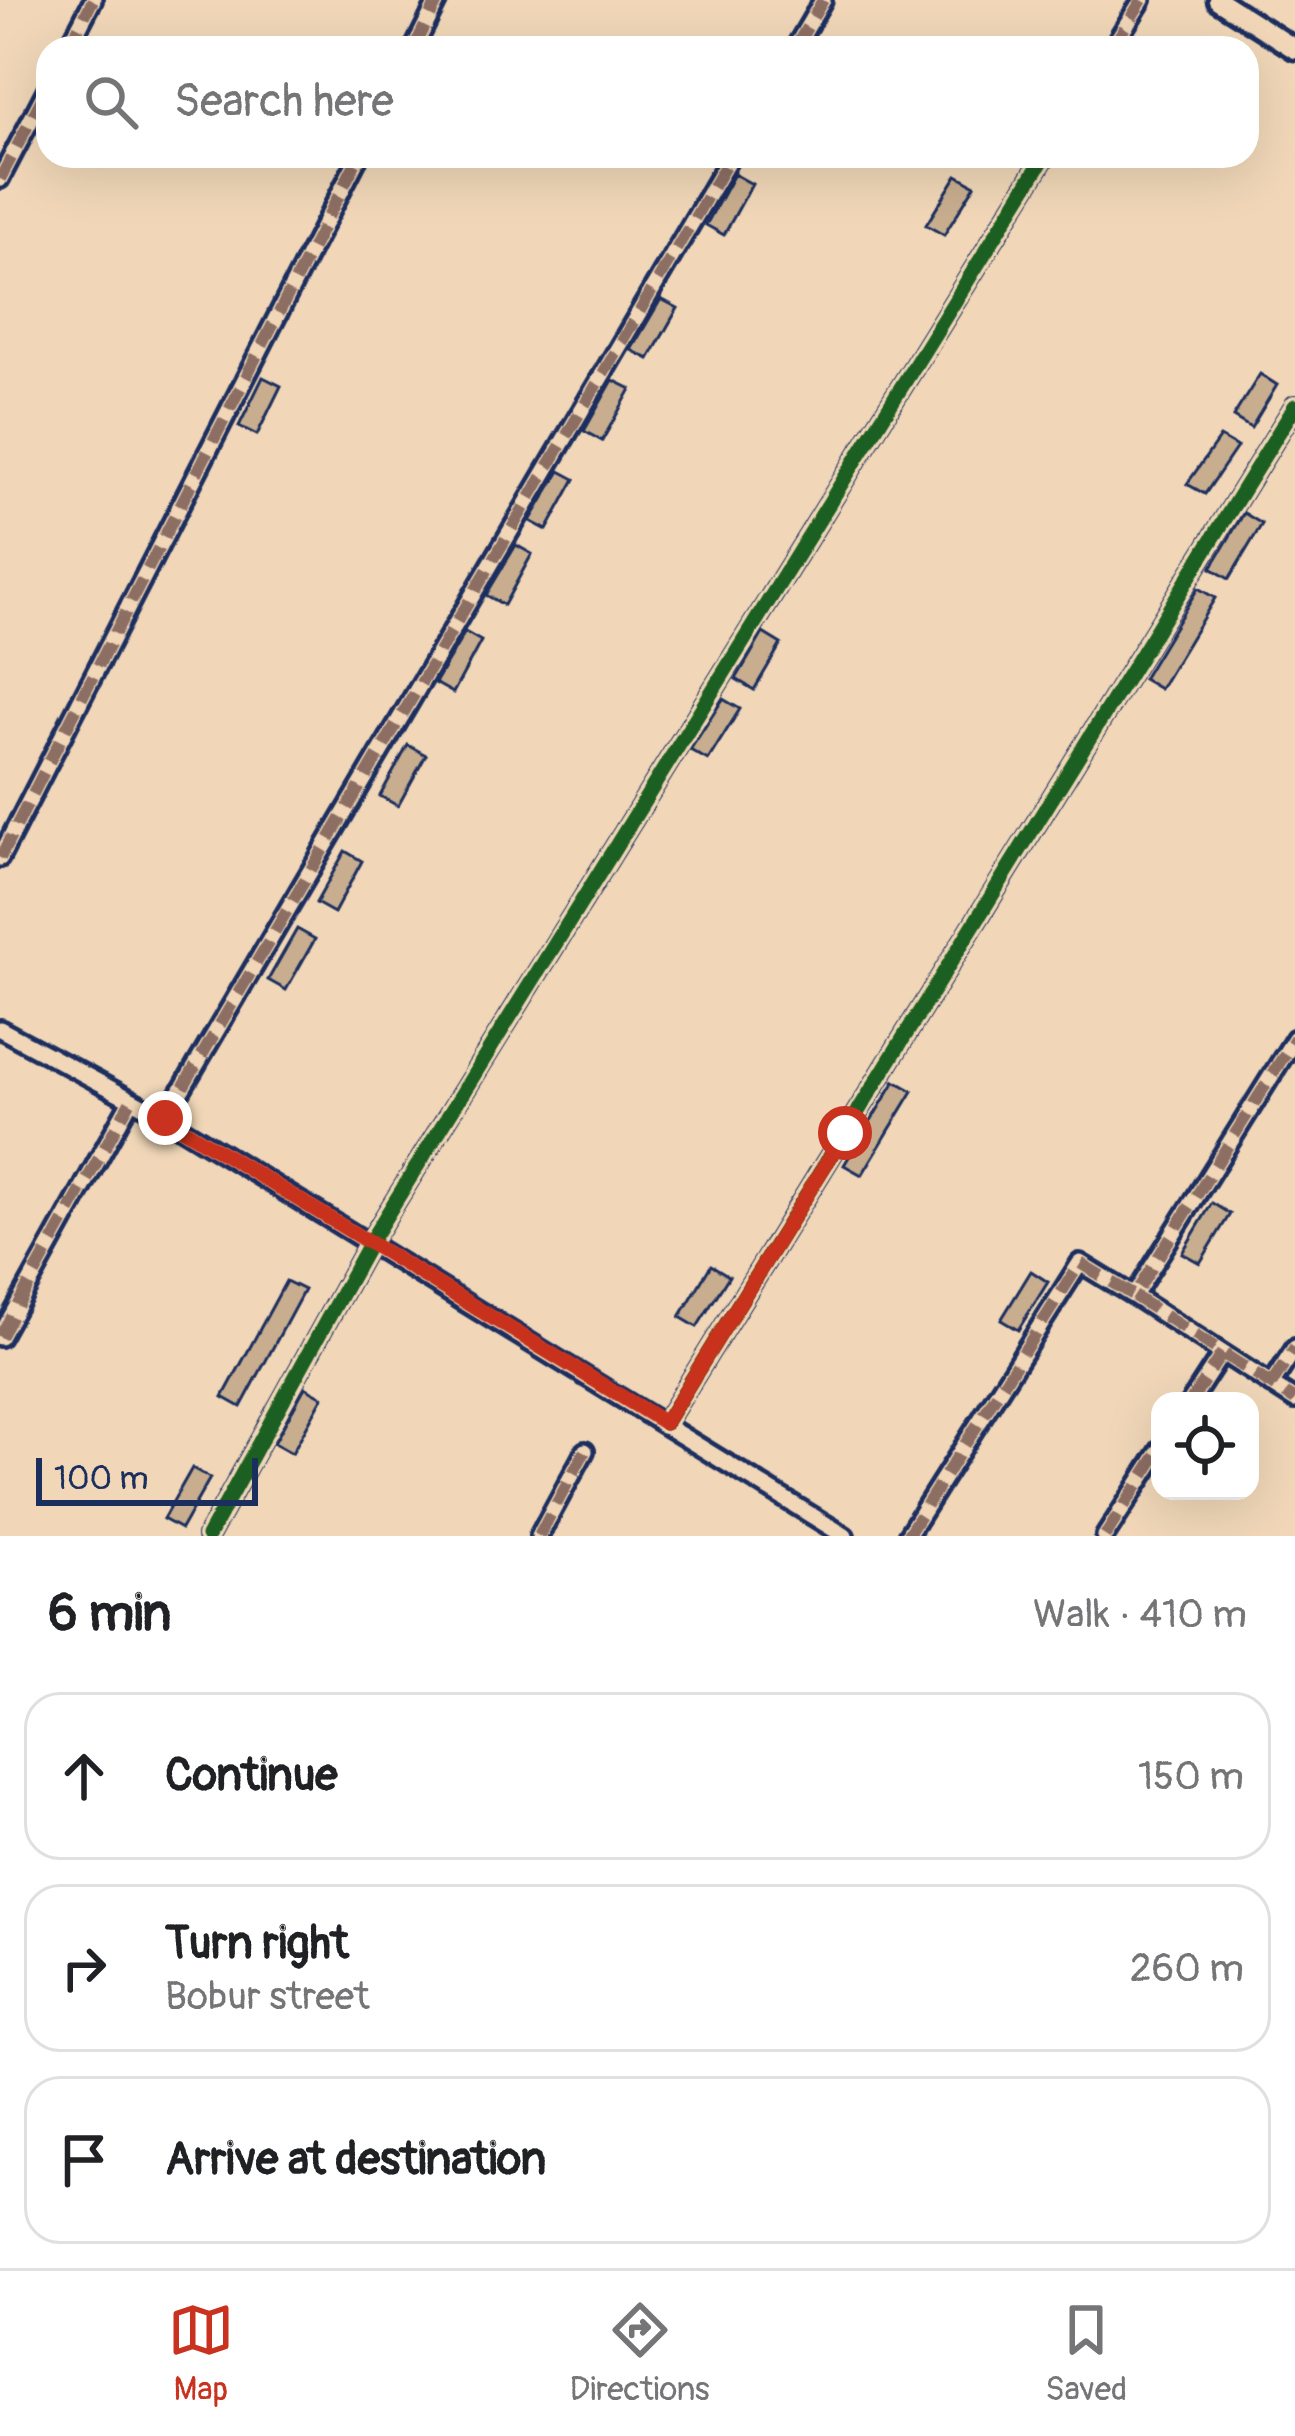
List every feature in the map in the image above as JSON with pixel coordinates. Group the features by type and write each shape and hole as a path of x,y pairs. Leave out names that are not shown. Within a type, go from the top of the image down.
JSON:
{"street":[{"path":"74,36 93,0"},
{"path":"420,36 438,0"},
{"path":"802,36 823,0"},
{"path":"1120,36 1142,0"},
{"path":"1218,0 1295,49"},
{"path":"0,179 36,110"},
{"path":"0,858 353,168"},
{"path":"165,1118 724,168"},
{"path":"208,1536 370,1242 1038,168"},
{"path":"665,1423 1295,406"},
{"path":"0,1029 165,1118 844,1536"},
{"path":"1134,1296 1295,1038"},
{"path":"0,1337 130,1102"},
{"path":"907,1536 1080,1263 1295,1400"},
{"path":"1271,1385 1295,1348"},
{"path":"1197,1392 1222,1353"},
{"path":"539,1536 585,1451"},
{"path":"1105,1536 1151,1464"}],"building":[{"path":"734,174 752,184 724,235 706,225"},
{"path":"957,175 975,185 944,235 926,225"},
{"path":"661,299 678,308 649,359 631,350"},
{"path":"1260,374 1277,385 1251,428 1233,417"},
{"path":"263,377 281,386 257,435 239,426"},
{"path":"613,380 631,389 602,441 584,431"},
{"path":"1220,437 1237,447 1205,494 1187,484"},
{"path":"560,471 575,479 547,530 530,521"},
{"path":"1244,513 1262,524 1229,579 1211,568"},
{"path":"516,545 532,554 504,605 486,595"},
{"path":"1198,588 1215,598 1160,689 1143,679"},
{"path":"465,632 481,641 453,693 435,683"},
{"path":"763,633 781,644 754,690 736,679"},
{"path":"723,699 740,709 708,760 690,750"},
{"path":"408,745 426,755 398,806 380,796"},
{"path":"345,851 362,861 334,913 316,903"},
{"path":"297,929 315,939 286,990 268,980"},
{"path":"895,1081 913,1091 862,1175 844,1165"},
{"path":"1212,1203 1230,1214 1200,1263 1182,1253"},
{"path":"711,1265 729,1276 697,1327 680,1317"},
{"path":"1031,1271 1048,1282 1018,1330 1001,1320"},
{"path":"286,1281 304,1290 241,1407 223,1397"},
{"path":"305,1387 323,1397 292,1453 274,1443"},
{"path":"192,1468 210,1478 181,1529 163,1519"}],"marked path":[{"path":"74,36 93,0"},
{"path":"420,36 438,0"},
{"path":"802,36 823,0"},
{"path":"1120,36 1142,0"},
{"path":"0,179 36,110"},
{"path":"0,858 353,168"},
{"path":"165,1118 724,168"},
{"path":"907,1536 1080,1263 1134,1296 1295,1038"},
{"path":"0,1337 130,1102"},
{"path":"1134,1296 1295,1400"},
{"path":"1271,1385 1295,1348"},
{"path":"1197,1392 1222,1353"},
{"path":"539,1536 585,1451"},
{"path":"1105,1536 1151,1464"}],"cycle path":[{"path":"208,1536 370,1242 1038,168"},
{"path":"665,1423 1295,406"}],"route":[{"path":"165,1118 665,1423 845,1133"}]}
